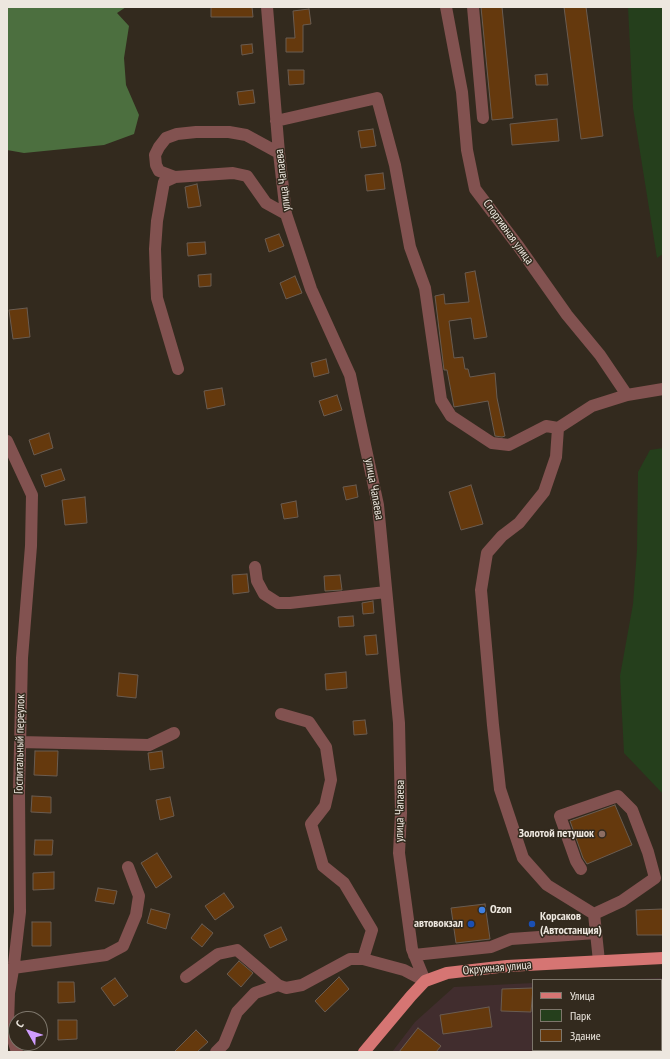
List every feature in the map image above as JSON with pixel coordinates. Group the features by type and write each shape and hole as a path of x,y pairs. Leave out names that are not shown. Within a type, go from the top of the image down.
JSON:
{"main road":[{"name":"Окружная улица","path":"364,1052 425,981 447,973 507,966 663,958"}],"street":[{"name":"улица Чапаева","path":"267,7 276,121 286,214 311,289 350,375 378,505 399,723 401,813 399,853 412,949 425,981"},
{"name":"Спортивная улица","path":"446,7 462,92 467,150 475,189 519,247 567,316 600,355 627,395"},
{"path":"472,7 483,118"},
{"path":"276,121 377,98 395,165 410,247 425,288 441,400 451,416 492,443 509,445 546,426 558,428 592,406 627,395 663,388"},
{"path":"175,177 159,171 156,164 155,155 166,138 177,134 196,132 229,132 246,135 279,153"},
{"path":"178,369 157,298 155,248 157,221 164,182 175,177 233,173 247,176 266,203 286,214"},
{"path":"558,428 556,457 544,492 519,523 502,536 487,553 481,590 500,789 523,858 547,885 594,914"},
{"name":"Госпитальный переулок","path":"7,441 32,495 31,546 22,658 20,742 20,912 14,968 9,993 8,1011"},
{"path":"255,567 257,581 264,594 278,603 290,603 386,592"},
{"path":"281,714 309,722 326,747 331,780 325,806 311,824 323,866 344,883 372,930 364,959"},
{"path":"20,742 149,746 174,733"},
{"path":"581,869 576,861 560,816 618,796 632,810 648,852 655,878 622,901 594,914"},
{"path":"14,968 106,955 123,946 136,915 139,896 128,867"},
{"path":"594,914 599,962"},
{"path":"414,955 491,947 511,939 596,933"},
{"path":"186,977 218,954 237,950 278,985 286,988 302,985 350,959 364,959 404,970 425,981"},
{"path":"216,1052 224,1044 237,1012 254,993 278,985"}],"shaded area":[{"path":"663,978 663,1052 392,1052 415,1022 454,987 532,983 532,1051 662,1051 662,979 635,979"}],"green space":[{"path":"7,7 126,7 117,13 129,26 124,58 126,85 139,115 134,134 104,145 24,153 7,150"},
{"path":"628,7 663,7 663,254 657,258 633,108"},
{"path":"663,448 663,794 624,753 620,676 633,604 637,550 638,472 650,450"}],"building":[{"path":"211,7 252,7 253,17 211,17"},
{"path":"481,7 502,7 513,118 492,120"},
{"path":"564,7 586,7 603,136 581,139"},
{"path":"309,9 311,24 303,25 303,52 286,52 286,38 295,38 293,11"},
{"path":"252,44 253,53 242,55 241,45"},
{"path":"288,70 304,70 304,84 289,85"},
{"path":"547,74 548,85 536,85 535,75"},
{"path":"253,90 255,103 239,105 237,92"},
{"path":"557,119 559,141 512,145 510,124"},
{"path":"373,129 376,146 361,148 358,131"},
{"path":"383,173 385,189 367,191 365,175"},
{"path":"197,184 201,206 188,208 185,187"},
{"path":"279,234 284,246 269,252 265,239"},
{"path":"205,242 206,254 188,256 187,243"},
{"path":"475,271 487,337 474,339 471,318 449,321 454,358 463,357 465,369 468,369 470,377 495,373 497,398 505,436 502,437 495,436 488,401 454,407 447,370 444,370 435,296 444,294 445,304 469,302 465,273"},
{"path":"211,274 211,286 199,287 198,275"},
{"path":"295,276 302,293 286,299 280,283"},
{"path":"27,308 30,337 13,339 9,310"},
{"path":"326,359 329,373 314,377 311,363"},
{"path":"222,388 225,405 207,409 204,391"},
{"path":"337,395 342,410 324,416 319,401"},
{"path":"49,433 53,448 34,455 29,440"},
{"path":"61,469 65,480 45,487 41,475"},
{"path":"356,485 358,497 346,500 343,487"},
{"path":"471,485 483,524 461,530 449,492"},
{"path":"85,497 87,523 65,525 62,500"},
{"path":"296,501 298,517 284,519 281,504"},
{"path":"247,574 249,592 233,594 232,575"},
{"path":"340,575 342,590 325,591 324,576"},
{"path":"373,601 374,613 363,614 362,603"},
{"path":"353,616 354,626 339,627 338,617"},
{"path":"376,635 378,654 366,655 364,636"},
{"path":"346,672 347,688 326,690 325,674"},
{"path":"119,673 138,675 136,698 117,696"},
{"path":"365,720 367,734 354,735 353,721"},
{"path":"35,751 58,751 57,776 34,775"},
{"path":"162,751 164,768 150,770 148,753"},
{"path":"32,796 51,797 51,813 31,812"},
{"path":"170,797 174,816 160,820 156,800"},
{"path":"615,805 632,845 587,864 583,858 570,821"},
{"path":"35,840 53,840 52,855 34,855"},
{"path":"157,853 172,877 156,888 141,863"},
{"path":"54,872 54,889 33,890 33,873"},
{"path":"98,888 117,891 114,904 95,901"},
{"path":"224,893 234,907 215,920 205,906"},
{"name":"автовокзал","path":"485,904 490,939 456,943 451,908"},
{"path":"151,909 170,914 166,929 147,923"},
{"path":"663,909 663,935 637,935 636,910"},
{"path":"32,922 51,922 51,946 32,946"},
{"path":"202,924 213,933 202,947 191,938"},
{"path":"281,927 287,940 270,948 264,935"},
{"path":"239,961 253,973 241,987 227,974"},
{"path":"339,977 349,989 325,1012 315,1001"},
{"path":"115,978 128,996 114,1006 101,988"},
{"path":"58,982 74,982 75,1002 58,1003"},
{"path":"532,988 531,1012 501,1011 502,989"},
{"path":"489,1007 492,1027 443,1034 440,1015"},
{"path":"58,1020 77,1020 77,1039 58,1040"},
{"path":"418,1028 441,1046 436,1052 399,1052"},
{"path":"196,1030 208,1042 197,1052 174,1052"}],"place":[{"name":"Золотой петушок","path":"602,834"},
{"name":"Ozon","path":"482,910"},
{"name":"автовокзал","path":"471,924"},
{"name":"Корсаков (Автостанция)","path":"532,924"}]}
